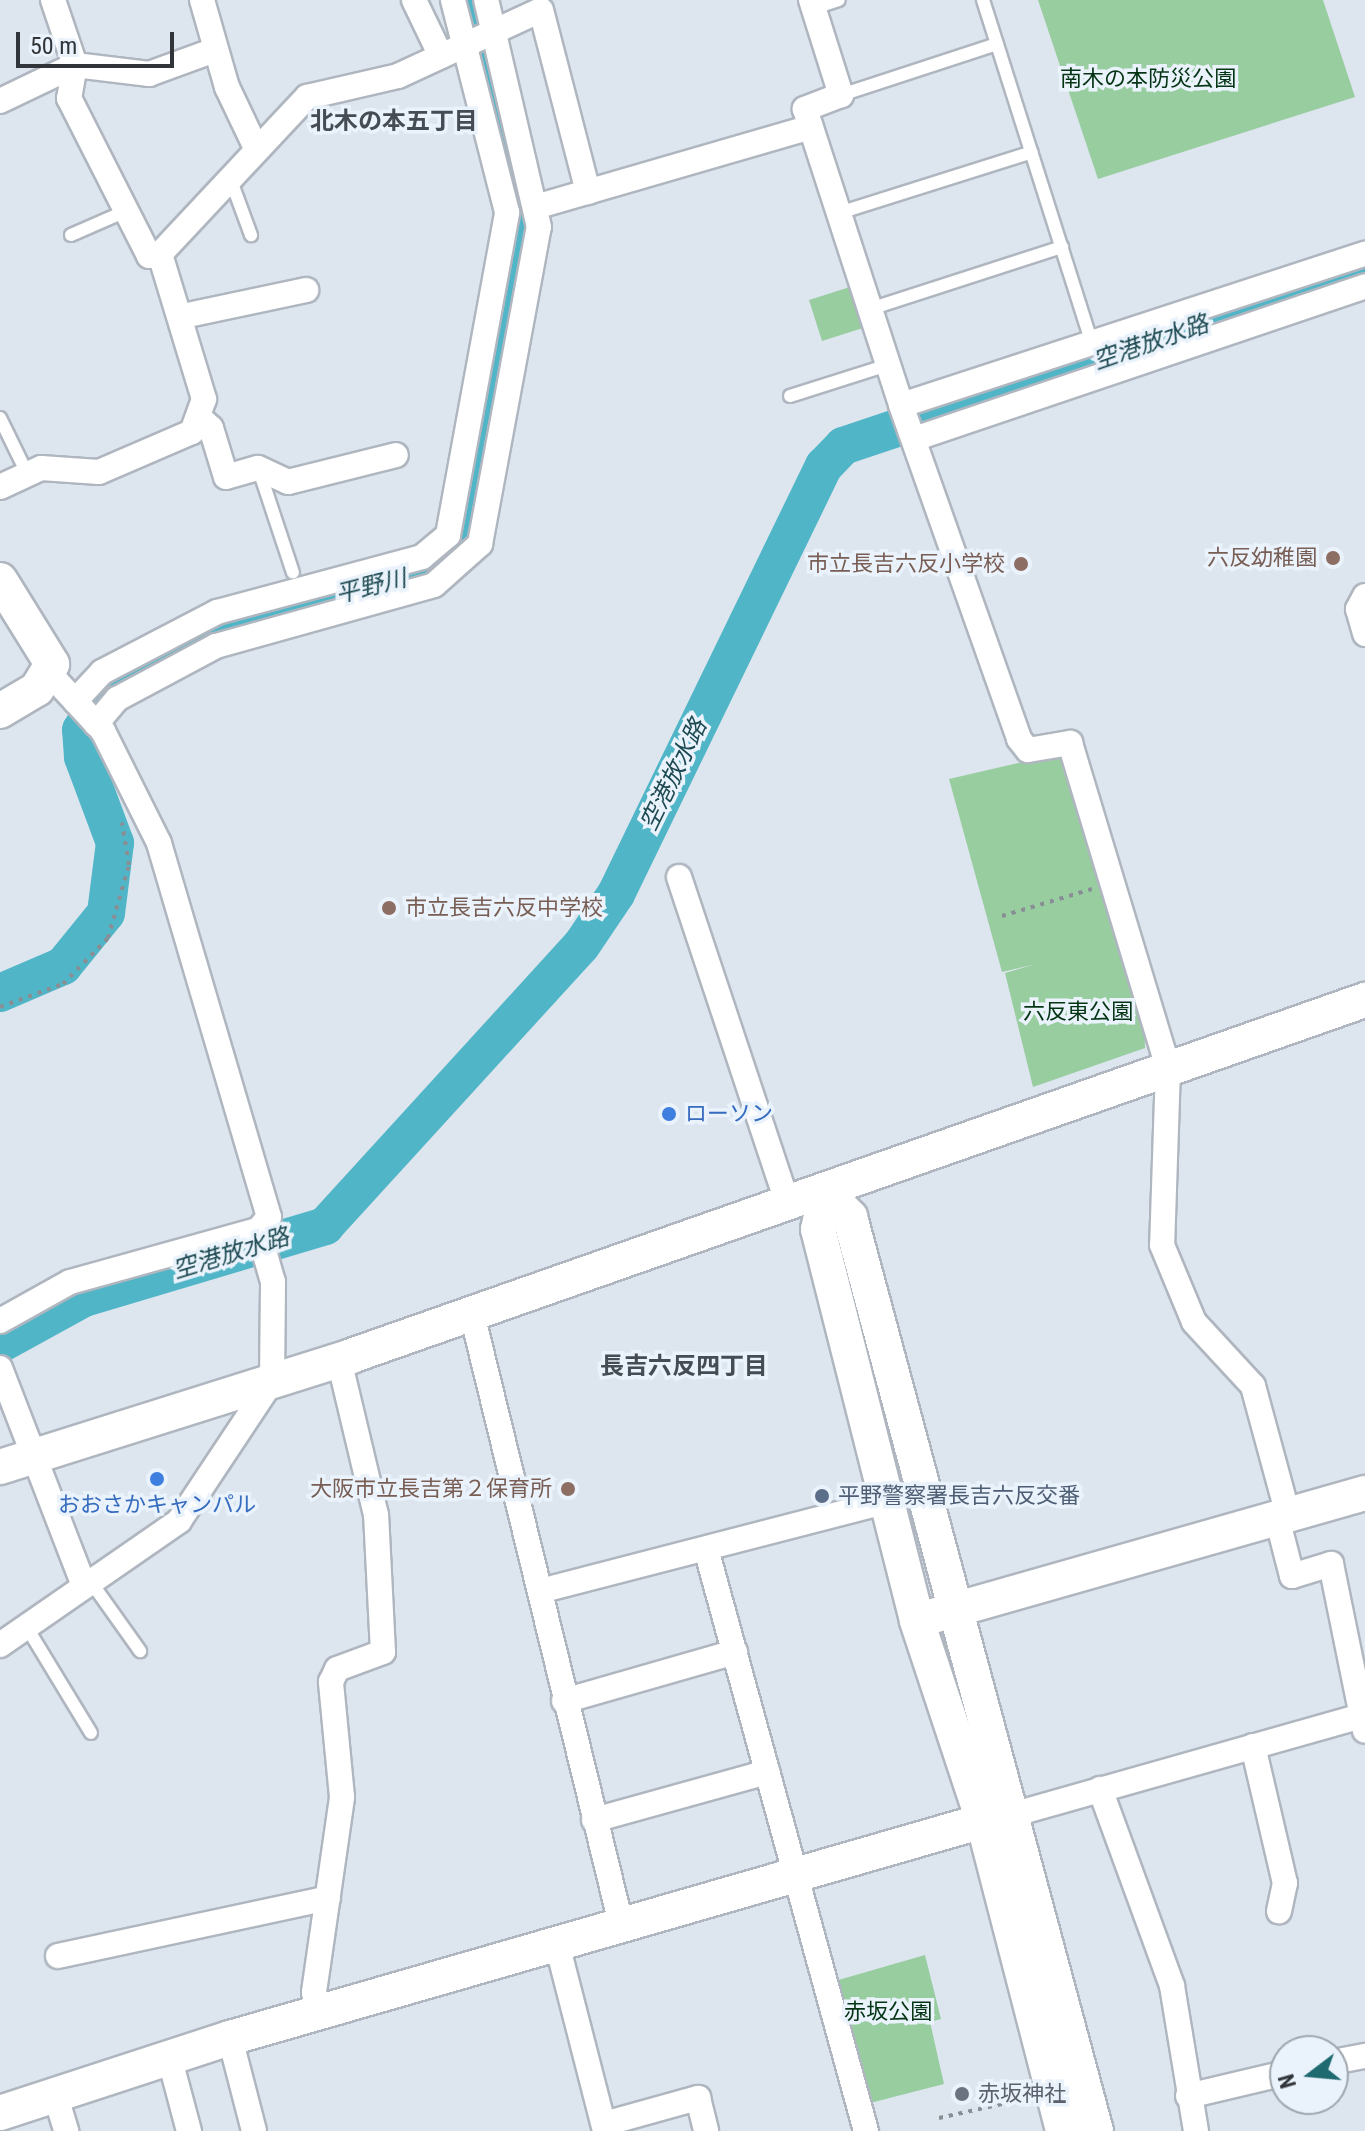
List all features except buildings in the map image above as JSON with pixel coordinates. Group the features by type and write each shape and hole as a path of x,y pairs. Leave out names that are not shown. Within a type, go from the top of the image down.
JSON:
{"street":[{"path":"53,0 75,65 69,98 149,256 160,254 255,146 307,97 398,76 494,31 540,5 588,192"},
{"path":"202,0 215,50 255,146"},
{"path":"414,0 441,56"},
{"path":"75,701 102,672 217,612 422,557 448,535 507,212 453,0"},
{"path":"96,724 117,699 216,646 434,585 468,560 488,523 539,206 486,0"},
{"path":"0,2113 169,2056 621,1924 1253,1746 1364,1721 1331,1564 1292,1576 1283,1516 1253,1386 1194,1322 1162,1245 1168,1068 1070,743 1028,750 1019,739 917,438 888,365 805,109 841,95 813,4"},
{"path":"0,101 75,65 149,74 215,50"},
{"path":"539,206 811,127"},
{"path":"160,254 183,316 204,399 201,419 226,477 258,468 288,482 396,455"},
{"path":"905,404 1365,254"},
{"path":"917,438 1365,286"},
{"path":"183,316 306,290"},
{"path":"0,487 27,473 59,467 99,472 174,442 201,419"},
{"path":"0,580 49,654 50,674 96,724 159,843 269,1217 258,1230 70,1282 0,1321"},
{"path":"1365,596 1358,609 1365,634"},
{"path":"0,711 50,674"},
{"path":"679,877 788,1205"},
{"path":"0,1467 339,1360 826,1192 1365,1000"},
{"path":"826,1192 818,1229 917,1621 999,1817 1096,2131"},
{"path":"826,1192 850,1217 954,1610 1063,2131"},
{"path":"8,1633 88,1584 179,1521 272,1381 273,1282 258,1230"},
{"path":"472,1314 564,1701 621,1924"},
{"path":"318,2013 314,1992 342,1797 331,1682 337,1669 383,1652 376,1515 339,1360"},
{"path":"0,1368 88,1584"},
{"path":"917,1621 1365,1493"},
{"path":"540,1591 887,1501"},
{"path":"706,1549 866,2131"},
{"path":"564,1701 735,1652"},
{"path":"1253,1746 1285,1883 1279,1911"},
{"path":"594,1820 767,1772"},
{"path":"1100,1789 1172,1986 1196,2131"},
{"path":"58,1956 328,1898"},
{"path":"557,1944 605,2128 698,2098 706,2131"},
{"path":"230,2038 254,2131"},
{"path":"169,2056 189,2131"},
{"path":"1188,2096 1269,2077"},
{"path":"55,2094 66,2131"}],"lane":[{"path":"813,4 839,0"},
{"path":"983,0 1092,343"},
{"path":"841,95 997,44"},
{"path":"839,213 1032,152"},
{"path":"229,176 251,235"},
{"path":"71,235 126,211"},
{"path":"870,309 1062,247"},
{"path":"790,396 888,365"},
{"path":"0,418 27,473"},
{"path":"258,468 293,573"},
{"path":"88,1584 140,1651"},
{"path":"8,1633 91,1733"}],"path":[{"path":"0,1007 63,984 108,938 129,865 120,816"},
{"path":"1002,916 1112,883"},
{"path":"939,2118 1025,2099"}],"green space":[{"name":"南木の本防災公園","path":"1038,0 1323,0 1355,97 1098,179"},
{"path":"853,286 866,327 822,341 809,300"},
{"name":"六反東公園","path":"1057,754 1068,761 1144,1007 1145,1048 1033,1087 1005,973 1036,964 1002,972 949,779"},
{"name":"赤坂公園","path":"925,1955 941,2019 930,2022 944,2084 870,2103 835,1981"}],"waterway":[{"name":"平野川","path":"0,993 63,966 106,913 115,843 83,757 81,730 109,685 249,619 428,573 466,541 521,256 523,211 472,0"},
{"name":"空港放水路","path":"0,1344 84,1298 325,1226 581,946 616,894 824,466 843,446 1365,271"}],"place":[{"name":"六反幼稚園","path":"1333,558"},
{"name":"市立長吉六反小学校","path":"1021,564"},
{"name":"市立長吉六反中学校","path":"389,908"},
{"name":"ローソン","path":"669,1114"},
{"name":"おおさかキャンパル","path":"157,1479"},
{"name":"大阪市立長吉第２保育所","path":"568,1489"},
{"name":"平野警察署長吉六反交番","path":"822,1496"},
{"name":"赤坂神社","path":"962,2094"}],"district":[{"name":"北木の本五丁目","path":"394,122"},
{"name":"長吉六反四丁目","path":"684,1367"}]}
